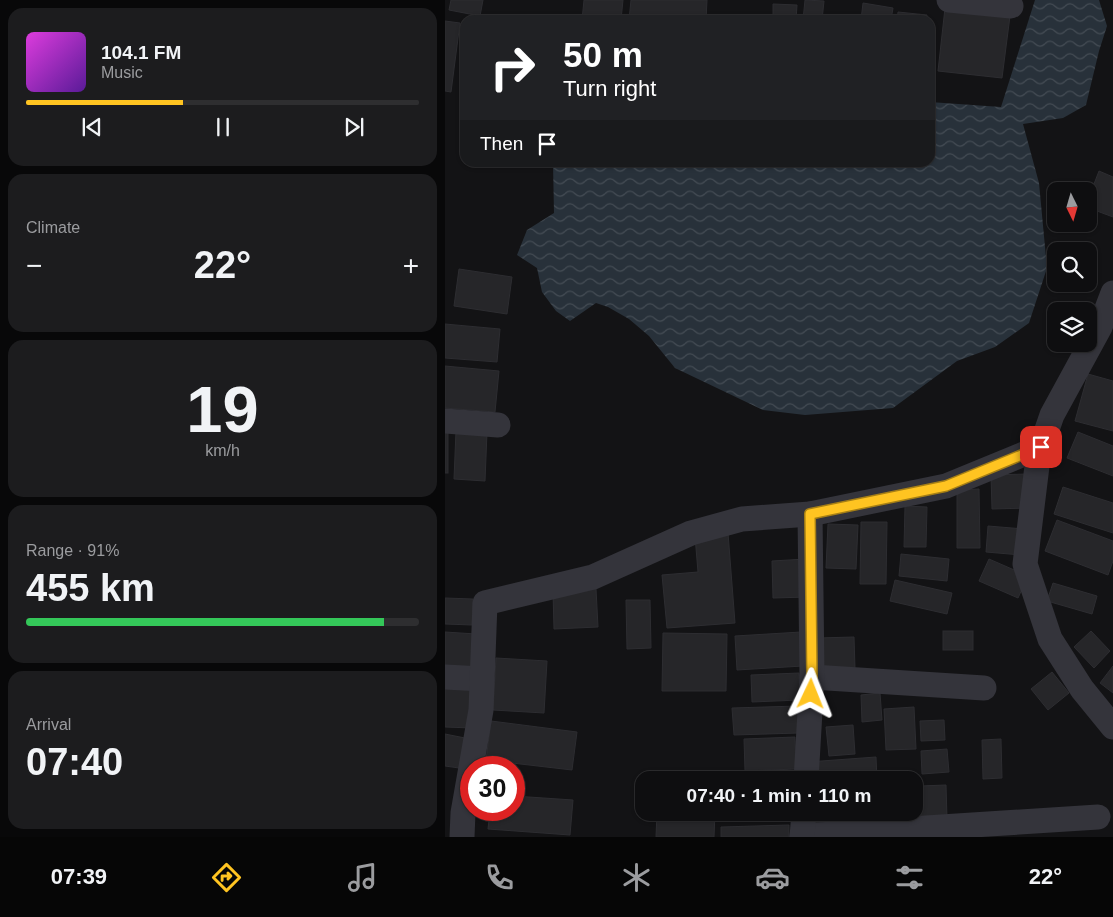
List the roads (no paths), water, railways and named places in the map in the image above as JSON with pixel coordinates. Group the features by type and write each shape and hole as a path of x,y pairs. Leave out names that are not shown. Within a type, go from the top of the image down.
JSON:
{"street":[{"path":"949,0 1011,6"},
{"path":"1111,302 1101,327 1052,415 1041,447 1025,564 1050,639 1082,689 1113,727"},
{"path":"445,421 498,426"},
{"path":"457,820 481,710 485,602 593,577 691,533 742,519 810,514 946,486 1041,447"},
{"path":"807,771 812,677 810,514"},
{"path":"445,677 482,679"},
{"path":"812,677 984,688"},
{"path":"803,828 1098,817"}],"water":[{"path":"1035,0 1099,0 1107,26 1086,105 1063,118 1023,124 1039,183 1047,268 1029,323 995,347 957,361 893,408 805,415 763,410 675,368 649,336 629,319 608,307 596,303 570,321 556,311 542,292 537,268 517,255 527,230 554,213 553,167 935,167 935,102 1001,107"}]}
